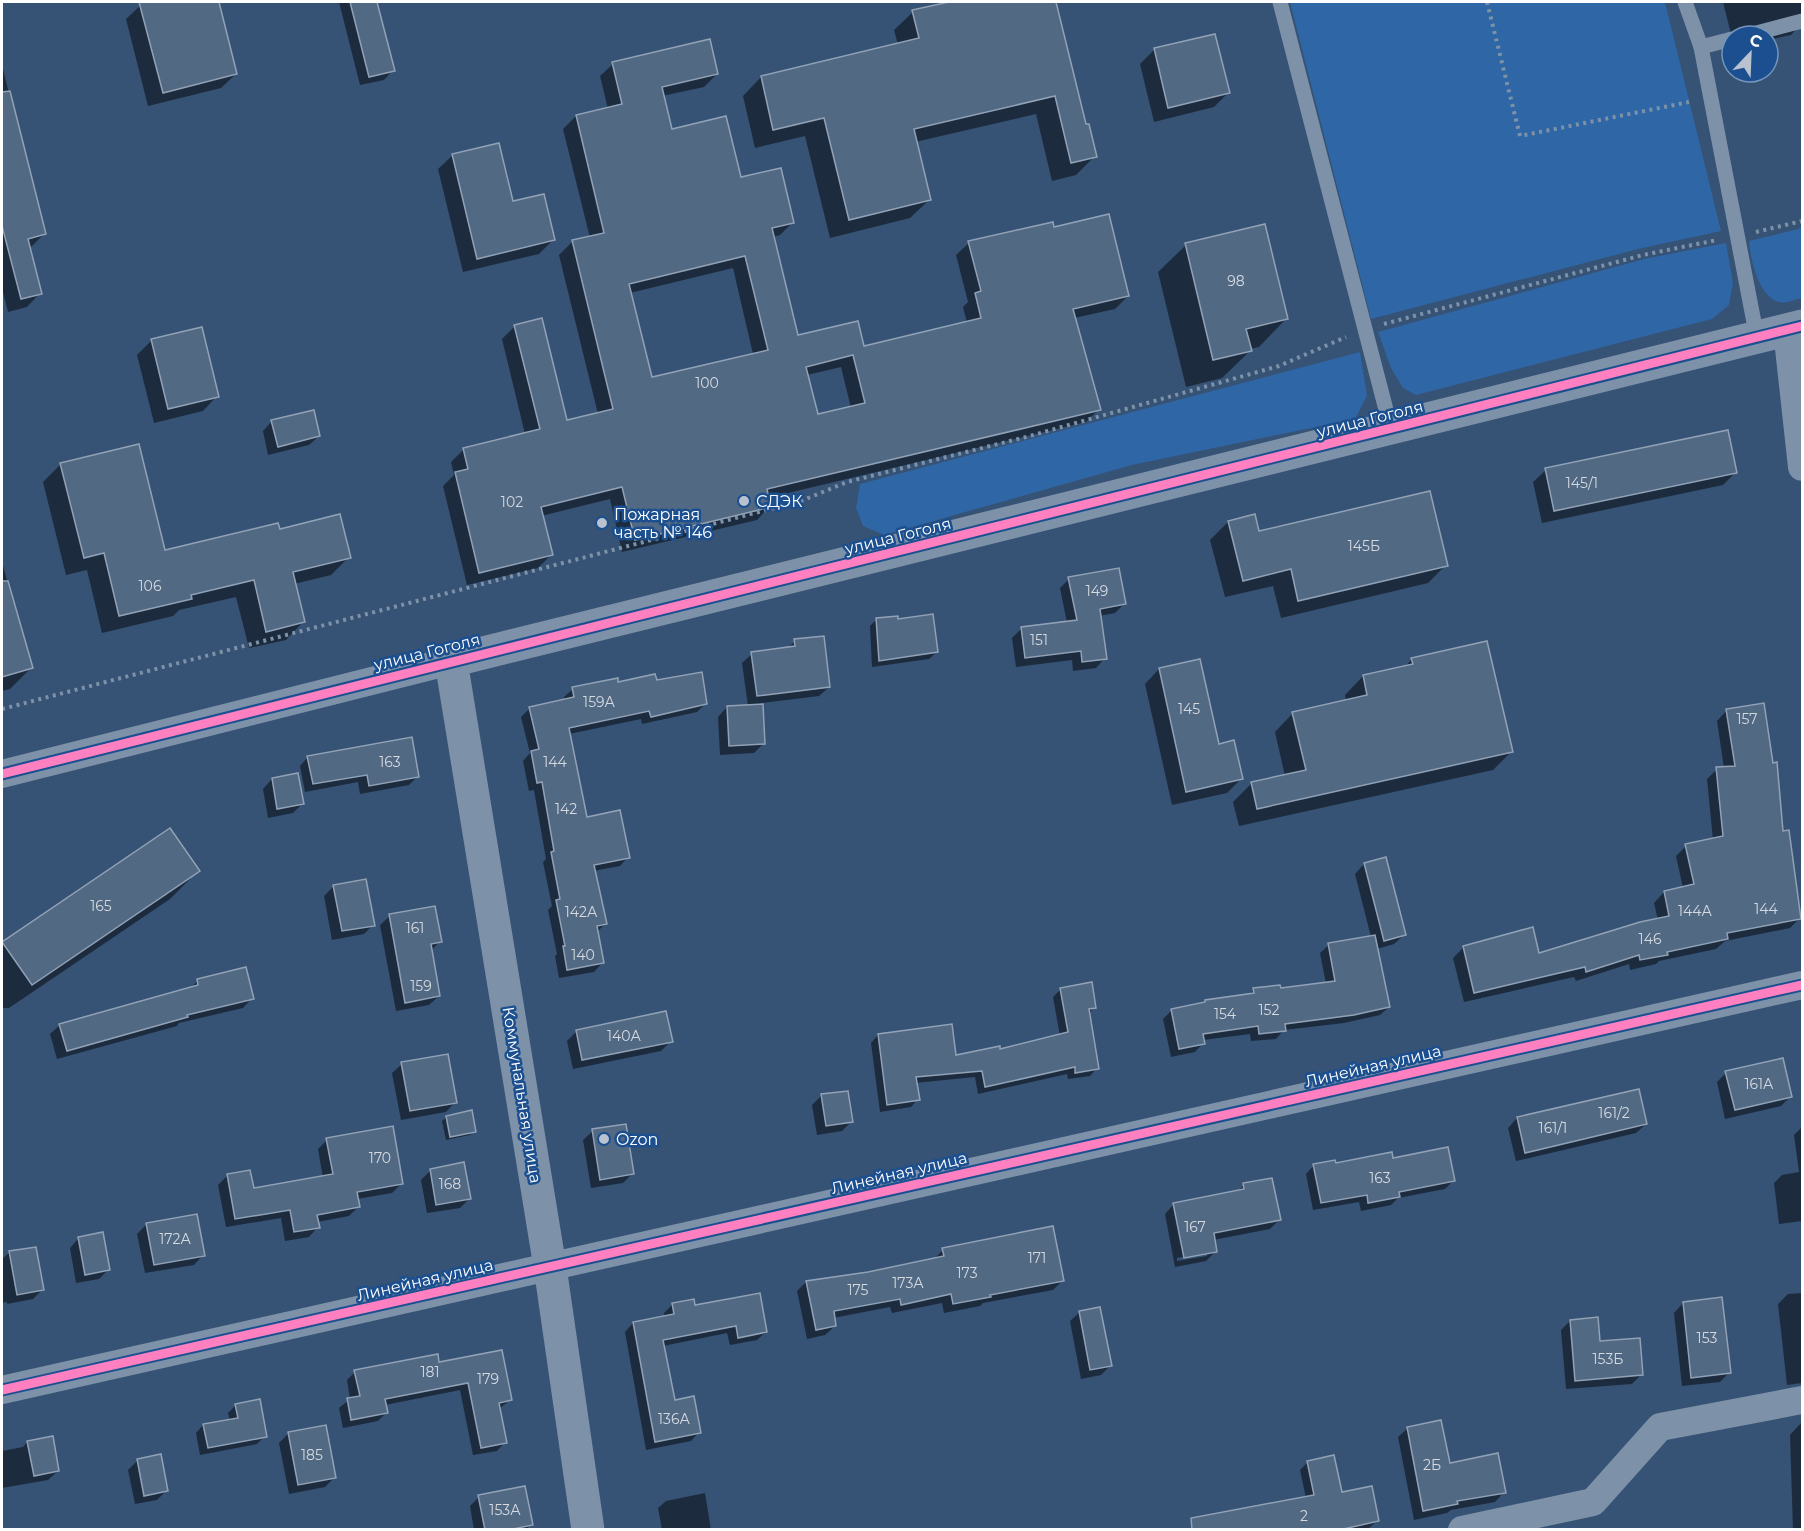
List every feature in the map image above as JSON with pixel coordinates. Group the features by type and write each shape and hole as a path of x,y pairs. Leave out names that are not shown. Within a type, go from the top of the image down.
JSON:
{"street":[{"name":"улица Гоголя","path":"2,774 1782,332"},
{"path":"1782,332 1803,467"},
{"name":"Коммунальная улица","path":"452,661 550,1267 588,1530"},
{"name":"Линейная улица","path":"2,1390 1803,985"},
{"path":"1462,1530 1593,1502 1660,1427 1803,1400"}],"lane":[{"path":"1280,2 1391,429"},
{"path":"1685,2 1701,47 1737,236 1782,332"},
{"path":"1780,27 1803,21"},
{"path":"1701,47 1720,42"}],"path":[{"path":"1487,2 1520,136 1711,98"},
{"path":"2,709 801,501 847,482 1026,437 1279,366 1365,328 1642,255 1803,221"}],"shaded area":[{"path":"1290,2 1665,2 1721,231 1638,249 1371,319"},
{"path":"1802,228 1802,298 1779,302 1772,299 1761,285 1751,257 1749,241"},
{"path":"1726,243 1733,283 1729,305 1712,319 1416,395 1403,388 1391,368 1378,332 1644,259"},
{"path":"1360,352 1367,396 1355,419 1132,465 884,535 863,526 856,508 860,484"}],"building":[{"path":"139,2 219,2 237,74 163,93"},
{"path":"350,2 377,2 395,71 369,77"},
{"path":"949,2 1056,2 1086,124 1089,124 1097,157 1071,163 1055,96 914,129 931,200 849,220 824,118 773,130 761,76 919,38 912,10"},
{"path":"1215,34 1230,93 1168,108 1154,48"},
{"path":"710,39 718,74 662,87 672,129 726,116 741,177 781,168 794,223 772,228 798,335 858,321 864,346 981,318 975,293 981,291 968,241 1053,222 1054,227 1109,214 1129,296 1073,309 1101,410 767,489 771,507 635,540 622,487 541,507 553,555 479,573 455,472 468,469 463,448 540,429 514,325 542,318 567,420 613,409 572,240 604,233 576,115 622,104 612,62","holes":["745,256 768,350 652,377 629,284","853,355 865,403 818,414 806,367"]},
{"path":"10,91 46,234 28,239 42,294 21,299 2,226 2,92"},
{"path":"499,143 513,201 544,194 555,240 477,259 452,154"},
{"path":"1265,224 1288,319 1246,329 1252,351 1213,360 1185,243"},
{"path":"202,327 219,397 168,409 151,339"},
{"path":"314,410 320,436 278,447 271,420"},
{"path":"1728,430 1737,473 1554,511 1545,468"},
{"path":"139,444 165,550 278,523 280,529 340,514 351,558 293,572 305,622 266,632 254,580 191,595 192,599 119,616 104,553 84,558 60,463"},
{"path":"1430,491 1448,566 1298,601 1291,569 1243,581 1228,521 1255,514 1259,531"},
{"path":"1119,568 1126,604 1100,609 1107,659 1082,662 1081,651 1025,658 1021,627 1077,620 1068,577"},
{"path":"2,581 8,581 33,668 2,677"},
{"path":"933,614 938,652 879,661 876,618 898,616 898,619"},
{"path":"824,636 830,687 757,696 751,652 795,646 794,639"},
{"path":"1487,641 1513,752 1257,809 1251,782 1306,770 1292,712 1367,695 1363,675 1413,664 1411,658"},
{"path":"1200,659 1219,744 1234,740 1243,779 1186,792 1159,668"},
{"path":"702,672 707,704 651,717 649,711 569,728 587,817 620,810 630,858 594,865 607,924 597,926 604,963 567,970 556,900 560,899 551,852 554,851 542,782 537,783 531,751 539,749 529,707 574,697 572,687 618,678 618,682 655,674 657,680"},
{"path":"1764,703 1773,763 1777,762 1783,831 1789,830 1801,919 1727,933 1728,939 1667,952 1668,955 1640,960 1639,955 1586,972 1585,967 1474,993 1463,946 1533,927 1539,953 1640,922 1669,916 1664,891 1694,884 1685,844 1723,836 1716,767 1735,766 1726,709"},
{"path":"763,704 765,744 729,746 727,706"},
{"path":"412,737 419,777 369,786 367,775 313,784 307,756"},
{"path":"298,773 304,804 277,809 272,778"},
{"path":"170,828 200,871 32,985 2,942"},
{"path":"1386,857 1406,935 1384,941 1364,863"},
{"path":"366,879 375,926 342,931 333,885"},
{"path":"435,906 442,942 431,944 440,996 405,1003 389,914"},
{"path":"1375,935 1390,1007 1354,1015 1285,1024 1286,1031 1259,1034 1258,1026 1203,1034 1205,1044 1179,1049 1171,1009 1205,1002 1205,1000 1254,993 1253,988 1280,985 1281,988 1335,981 1328,943"},
{"path":"246,967 254,999 187,1015 188,1017 67,1051 59,1024 198,985 197,979"},
{"path":"1092,982 1096,1008 1089,1009 1099,1069 1075,1073 1075,1067 985,1087 982,1071 916,1077 920,1100 887,1105 878,1034 952,1024 956,1055 1000,1046 1000,1049 1068,1032 1060,988"},
{"path":"666,1011 673,1042 582,1060 576,1030"},
{"path":"448,1054 457,1103 410,1111 401,1062"},
{"path":"1783,1058 1792,1097 1735,1110 1725,1071"},
{"path":"1639,1089 1647,1124 1525,1153 1517,1117"},
{"path":"848,1091 853,1122 826,1126 821,1094"},
{"path":"472,1110 476,1132 450,1137 446,1116"},
{"path":"626,1124 634,1174 600,1180 592,1129"},
{"path":"393,1126 403,1184 357,1192 360,1207 317,1215 320,1228 294,1232 290,1210 235,1219 227,1174 250,1170 254,1188 333,1174 326,1138"},
{"path":"1448,1147 1455,1181 1399,1192 1400,1197 1368,1203 1367,1195 1321,1203 1313,1164 1335,1160 1336,1163 1392,1152 1393,1158"},
{"path":"464,1162 471,1199 436,1205 430,1169"},
{"path":"1272,1178 1281,1220 1214,1233 1217,1252 1184,1258 1173,1203 1244,1189 1243,1183"},
{"path":"197,1214 205,1256 154,1265 146,1223"},
{"path":"1053,1226 1064,1281 953,1304 951,1294 901,1305 900,1299 834,1311 836,1326 816,1330 806,1281 868,1272 944,1256 942,1248"},
{"path":"103,1232 110,1270 85,1275 78,1237"},
{"path":"36,1247 44,1290 17,1295 9,1251"},
{"path":"760,1293 767,1332 738,1338 736,1326 663,1340 675,1400 694,1396 701,1433 655,1442 633,1322 674,1314 672,1303 694,1299 695,1305"},
{"path":"1722,1297 1731,1373 1691,1378 1683,1302"},
{"path":"1100,1307 1112,1366 1090,1370 1079,1311"},
{"path":"1598,1317 1600,1341 1640,1338 1643,1375 1575,1381 1570,1320"},
{"path":"502,1350 512,1400 499,1403 507,1443 481,1448 468,1383 385,1399 388,1413 351,1420 347,1398 360,1396 354,1370 438,1354 439,1362"},
{"path":"260,1399 267,1437 208,1448 203,1424 238,1418 235,1404"},
{"path":"1441,1420 1450,1463 1498,1453 1506,1493 1457,1501 1458,1504 1423,1511 1407,1427"},
{"path":"326,1425 336,1478 298,1485 288,1432"},
{"path":"53,1436 59,1471 34,1476 27,1441"},
{"path":"161,1454 168,1491 144,1496 137,1459"},
{"path":"1334,1455 1342,1492 1372,1486 1379,1521 1339,1530 1192,1530 1191,1518 1314,1495 1307,1461"},
{"path":"525,1486 533,1525 508,1530 485,1530 478,1495"}],"cycle path":[{"path":"2,774 1802,326"},
{"path":"2,1390 1802,985"}],"place":[{"name":"СДЭК","path":"744,501"},
{"name":"Пожарная часть № 146","path":"602,523"},
{"name":"Ozon","path":"604,1139"}]}
